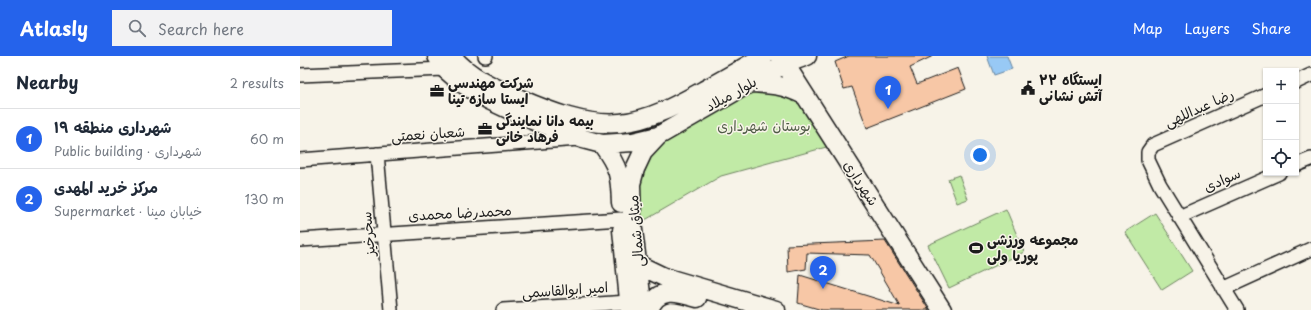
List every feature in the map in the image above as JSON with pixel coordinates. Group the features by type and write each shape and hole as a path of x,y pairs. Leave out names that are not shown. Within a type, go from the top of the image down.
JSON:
{"main road":[{"name":"بلوار میلاد","path":"445,60 457,62 498,90 535,105 576,118 600,122 620,123 655,116 764,56"},
{"name":"بلوار میلاد","path":"658,136 750,83 782,60 807,56"},
{"path":"445,60 460,82 490,100 527,118 583,139 602,144 633,142 658,136"},
{"name":"شهرداری","path":"782,60 942,310"},
{"path":"750,83 778,85 792,89 804,95"},
{"name":"میثاق شمالی","path":"634,307 631,184 635,169 643,152 658,136"},
{"name":"میثاق شمالی","path":"602,144 618,169 620,181 621,220 632,265"},
{"path":"632,265 664,277 776,310"},
{"path":"649,310 651,304 658,296 675,292 738,310"}],"street":[{"path":"300,75 445,60"},
{"path":"1299,81 1311,75"},
{"name":"رضا عبداللهی","path":"1179,217 1154,173 1148,160 1148,152 1153,145 1263,96"},
{"name":"شعبان نعمتی","path":"300,160 583,139"},
{"name":"سحرخیز","path":"377,154 391,310"},
{"path":"1299,164 1311,159"},
{"name":"سوادی","path":"1179,217 1272,176"},
{"path":"1179,217 1237,310"},
{"name":"محمدرضا محمدی","path":"300,240 621,220"},
{"path":"1224,289 1311,249"},
{"name":"امیر ابوالقاسمی","path":"503,310 634,307"}],"green space":[{"name":"بوستان شهرداری","path":"755,88 796,97 830,146 721,176 640,223 639,189 642,178 650,159 664,141"},
{"path":"959,175 968,199 957,203 948,179"},
{"name":"مجموعه ورزشی پوریا ولی","path":"1006,209 1024,252 949,288 928,245"},
{"path":"1155,213 1192,271 1162,290 1125,232"}],"water":[{"path":"987,56 1007,56 1012,69 994,75"}],"building":[{"path":"849,56 933,56 910,67 917,84 958,68 966,89 867,128 852,87 844,89 835,62"},
{"path":"885,241 929,310 822,310 798,303 800,275 900,306 870,255 807,253 806,269 788,272 787,245"}],"place":[{"name":"ایستگاه ۲۲ آتش نشانی","path":"1028,88"},
{"name":"شرکت مهندسی ایستا سازه تینا","path":"437,91"},
{"name":"شهرداری منطقه ۱۹","path":"888,109"},
{"name":"بیمه دانا نمایندگی فرهاد خانی","path":"485,129"},
{"name":"مجموعه ورزشی پوریا ولی","path":"976,248"},
{"name":"مرکز خرید المهدی","path":"823,289"}]}
